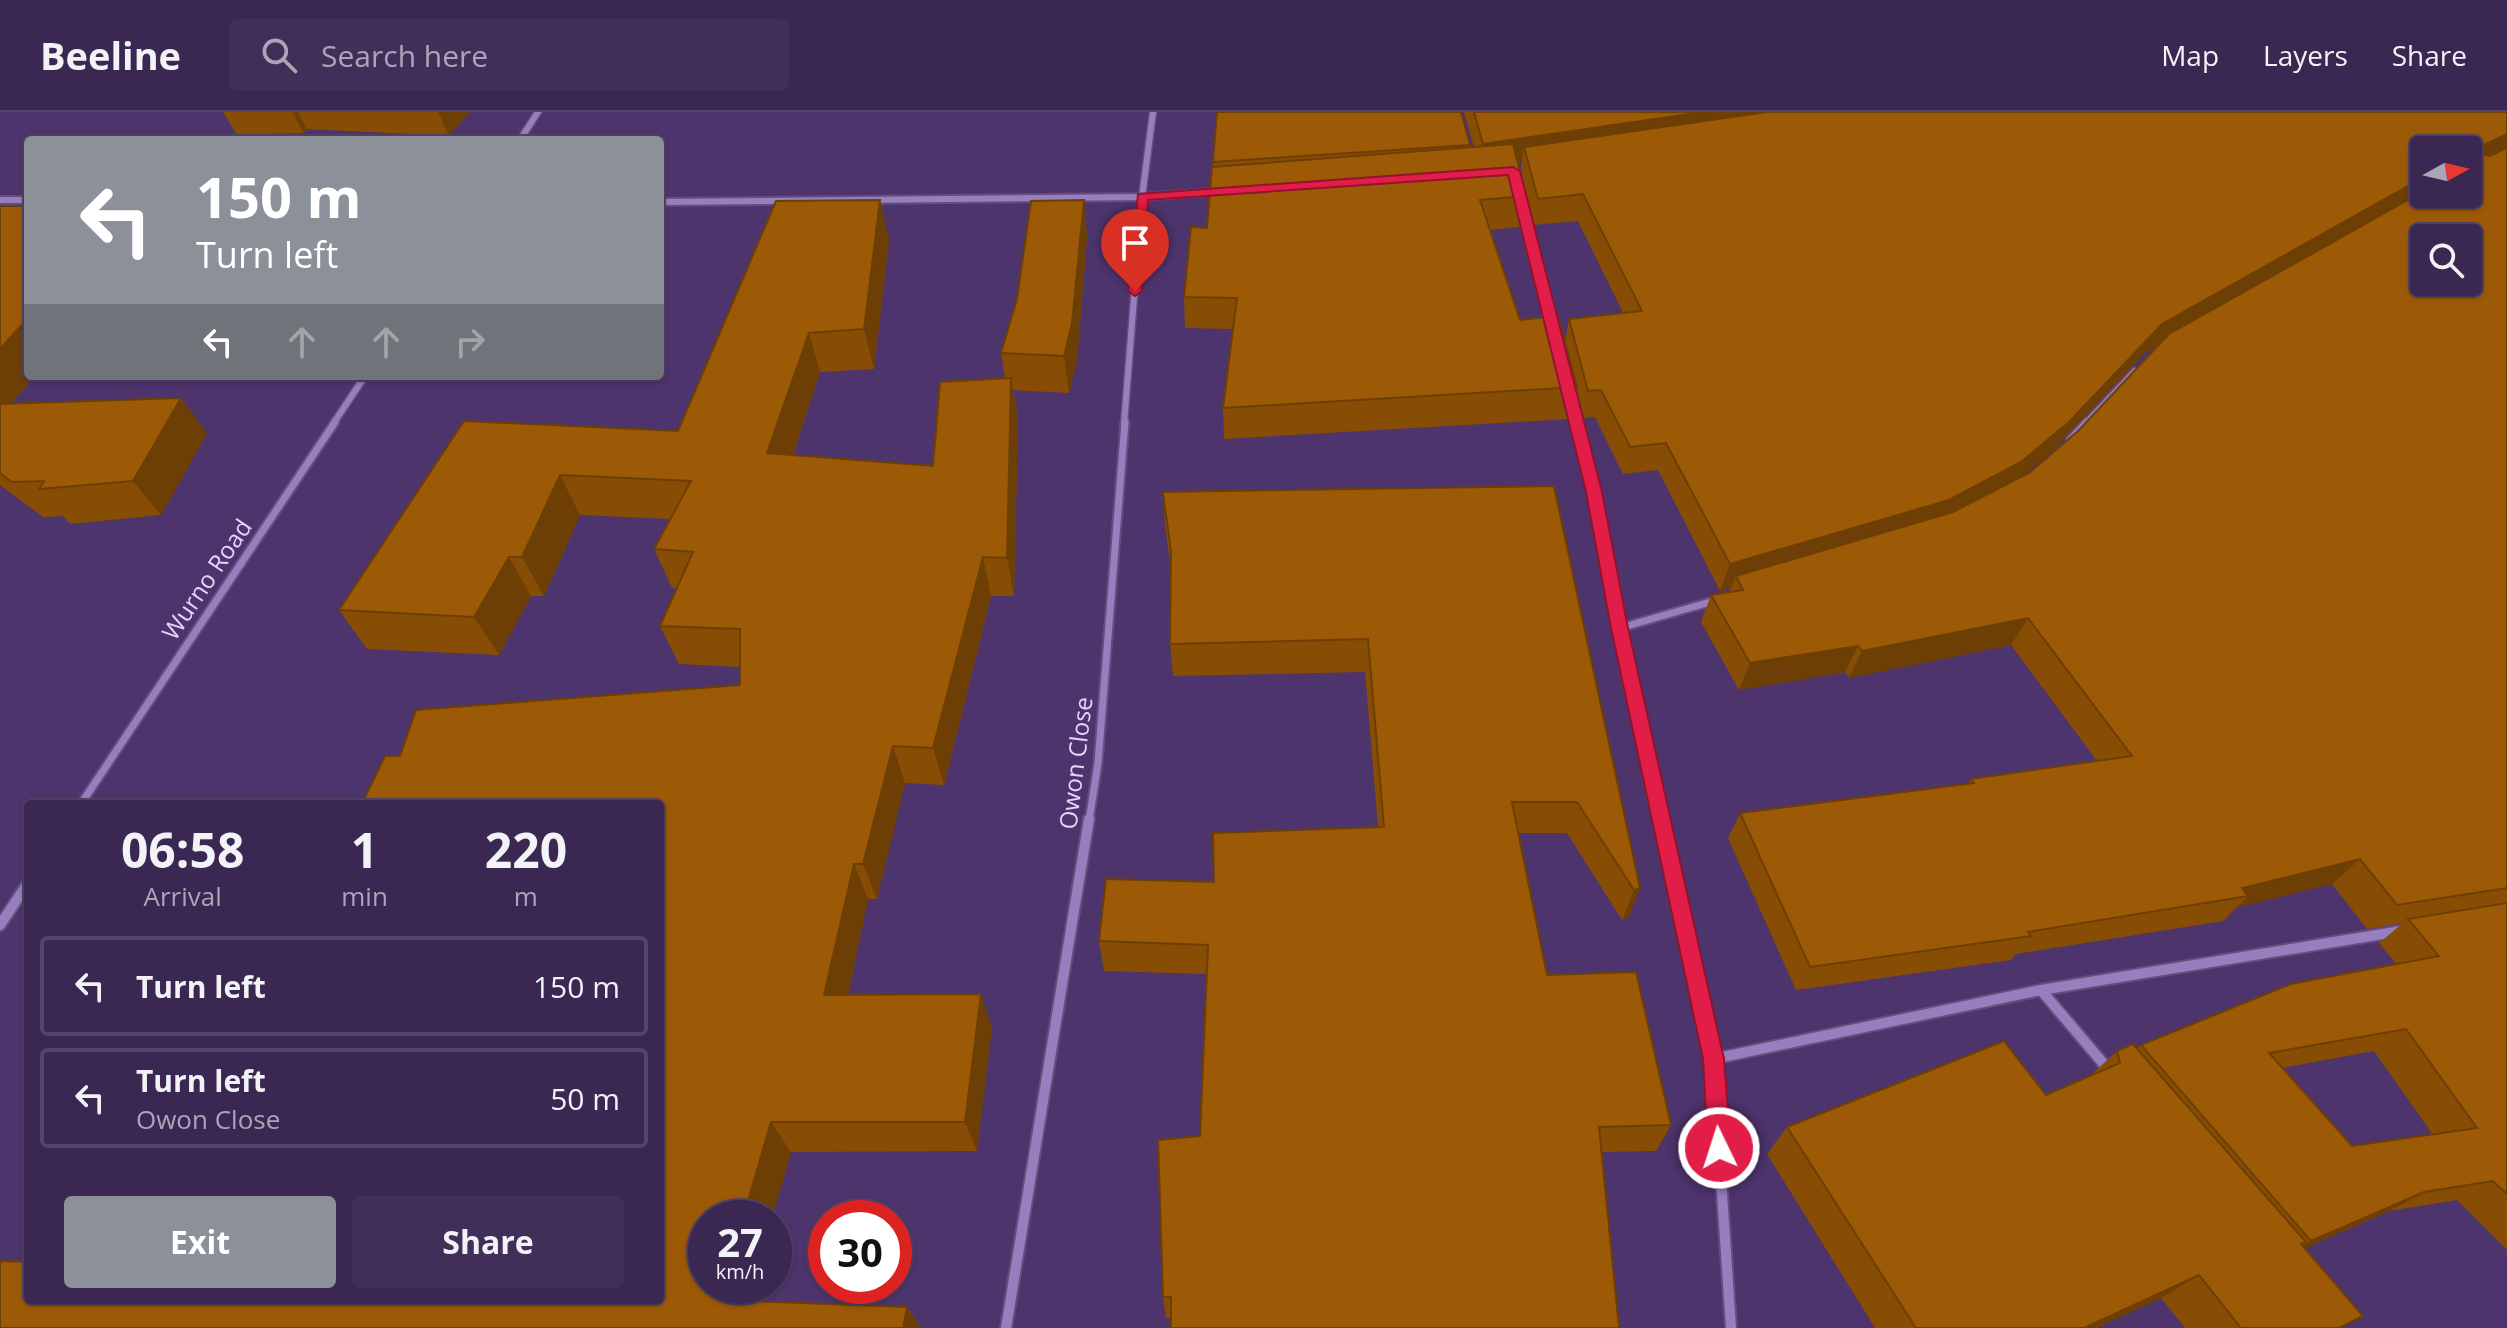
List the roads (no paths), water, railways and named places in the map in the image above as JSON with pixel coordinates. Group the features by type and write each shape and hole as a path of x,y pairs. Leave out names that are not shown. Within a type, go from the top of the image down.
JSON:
{"street":[{"path":"523,136 538,112"},
{"name":"Owon Close","path":"1006,1328 1098,763 1142,197 1153,112"},
{"path":"1517,186 1556,339"},
{"path":"664,202 1142,197 1238,190"},
{"path":"0,200 24,200"},
{"path":"2067,444 2140,367"},
{"name":"Wurno Road","path":"84,800 362,380"},
{"path":"1567,385 1594,492 1620,628 1713,1059 1731,1328"},
{"path":"1620,628 1720,599"},
{"path":"0,925 24,889"},
{"path":"1713,1059 2041,990 2414,929"},
{"path":"2041,990 2111,1073"}]}
